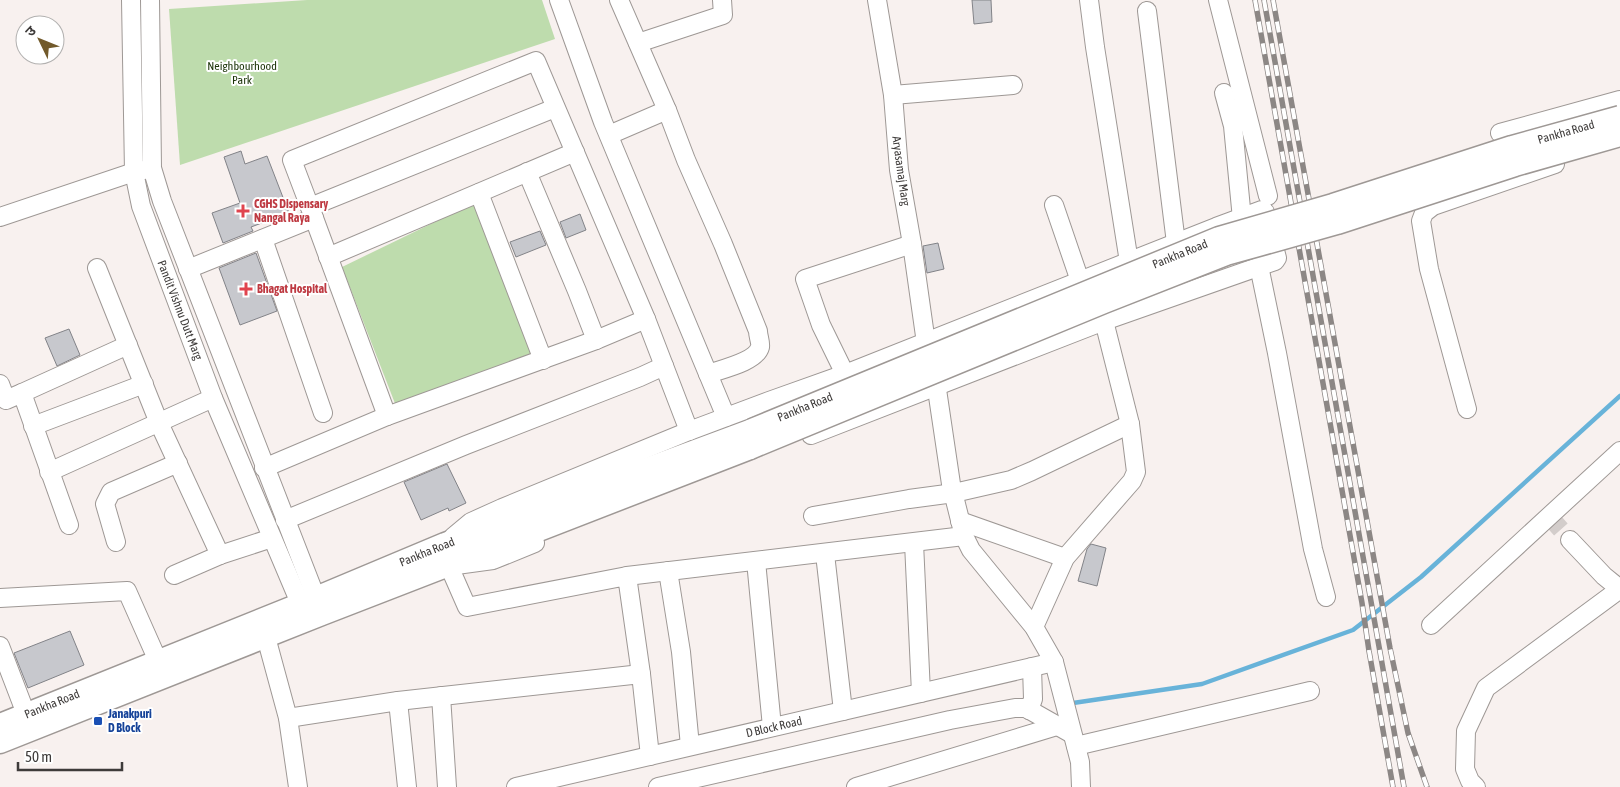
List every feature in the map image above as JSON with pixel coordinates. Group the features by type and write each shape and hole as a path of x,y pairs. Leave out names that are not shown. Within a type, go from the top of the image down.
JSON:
{"main road":[{"name":"Pankha Road","path":"751,438 1219,238 1333,205 1512,147 1620,117"},
{"name":"Pankha Road","path":"0,725 158,661 311,609 1226,254 1337,223 1515,165 1620,135"},
{"name":"Pankha Road","path":"0,742 266,637 311,609"}],"street":[{"name":"Pandit Vishnu Dutt Marg","path":"131,0 134,172 141,206 213,398 272,538 311,609"},
{"name":"Pandit Vishnu Dutt Marg","path":"150,0 152,168 162,201 264,468 310,579 311,609"},
{"path":"559,0 608,135 726,417"},
{"path":"619,0 667,110 758,331 760,346 755,355 743,362 708,374"},
{"path":"638,43 722,15 722,0"},
{"name":"Aryasamaj Marg","path":"877,0 893,94 899,170 954,493 962,529 971,550 1034,626 1054,662 1069,735 1080,762 1081,787"},
{"path":"1089,0 1128,262"},
{"path":"1218,0 1268,196"},
{"path":"1147,11 1176,243"},
{"path":"387,416 292,160 536,61 646,319 689,432"},
{"path":"893,94 1013,85"},
{"path":"1224,93 1233,126 1242,219"},
{"path":"1500,133 1620,100"},
{"path":"188,269 263,239 312,213 556,108"},
{"path":"608,135 667,110"},
{"path":"1467,409 1429,269 1420,221 1424,213 1432,206 1463,195 1580,156 1620,145"},
{"path":"328,257 574,152"},
{"path":"0,217 134,172 152,168"},
{"path":"527,172 596,340"},
{"path":"479,193 542,360"},
{"path":"1054,205 1080,281"},
{"path":"1262,210 1265,212 1277,258 1275,261 1104,321 936,385 493,560 447,555 471,522 502,508 726,417 928,342 1262,210"},
{"path":"263,239 323,413"},
{"path":"845,374 821,325 805,279 912,244"},
{"path":"1260,266 1312,550 1326,596"},
{"path":"97,268 159,423 220,555"},
{"path":"264,468 387,416 596,340 646,319"},
{"path":"1034,626 1065,558 1132,481 1136,472 1130,424 1104,321"},
{"path":"0,384 6,400 128,345"},
{"path":"285,520 664,366"},
{"path":"34,426 144,384"},
{"path":"22,393 69,525"},
{"path":"49,472 213,398"},
{"path":"814,516 954,493 1011,480 1130,424"},
{"path":"1431,625 1620,451"},
{"path":"116,542 105,504 111,492 178,464"},
{"path":"447,555 467,607 627,576 914,543 962,529 1065,558"},
{"path":"174,575 220,555 272,538"},
{"path":"1476,787 1470,781 1465,769 1466,731 1486,688 1620,589 1597,569 1570,540"},
{"path":"914,543 921,693"},
{"path":"825,554 844,710"},
{"path":"756,561 772,727"},
{"path":"668,571 681,652 690,746"},
{"path":"627,576 650,756"},
{"path":"0,598 127,591 158,661"},
{"path":"266,637 288,718 298,787"},
{"path":"1,652 26,714"},
{"name":"D Block Road","path":"516,787 1054,662"},
{"path":"1029,710 1033,699 1032,667"},
{"path":"288,718 398,701 640,674"},
{"path":"864,786 1069,735 1310,691"},
{"path":"442,696 447,787"},
{"path":"398,701 407,787"},
{"path":"658,787 950,720 1015,708 1029,710 1069,735"}],"green space":[{"name":"Neighbourhood Park","path":"307,0 542,0 555,39 180,165 169,9"},
{"path":"476,202 533,356 396,406 342,267"}],"building":[{"path":"972,0 991,0 992,22 974,24"},
{"path":"241,151 245,164 267,156 289,213 251,227 253,231 223,243 212,213 240,203 224,157"},
{"path":"580,214 586,230 566,238 560,222"},
{"path":"540,231 546,245 516,257 510,242"},
{"path":"938,243 944,269 927,273 923,246"},
{"path":"256,253 277,311 240,325 219,268"},
{"path":"69,329 80,355 57,366 45,338"},
{"path":"447,464 466,503 449,511 448,508 421,520 404,482"},
{"path":"1091,544 1106,548 1097,586 1078,581 1087,549"},
{"path":"70,631 84,665 28,688 14,653"}],"waterway":[{"path":"1073,703 1202,684 1353,630 1421,577 1620,396"}],"tunnel":[{"path":"1549,516 1570,540"}],"railway":[{"path":"1255,0 1393,787"},
{"path":"1264,0 1404,787"},
{"path":"1273,0 1390,648 1408,733 1427,787"}],"place":[{"name":"CGHS Dispensary Nangal Raya","path":"243,211"},
{"name":"Bhagat Hospital","path":"246,289"},
{"name":"Janakpuri D Block","path":"98,721"}]}
